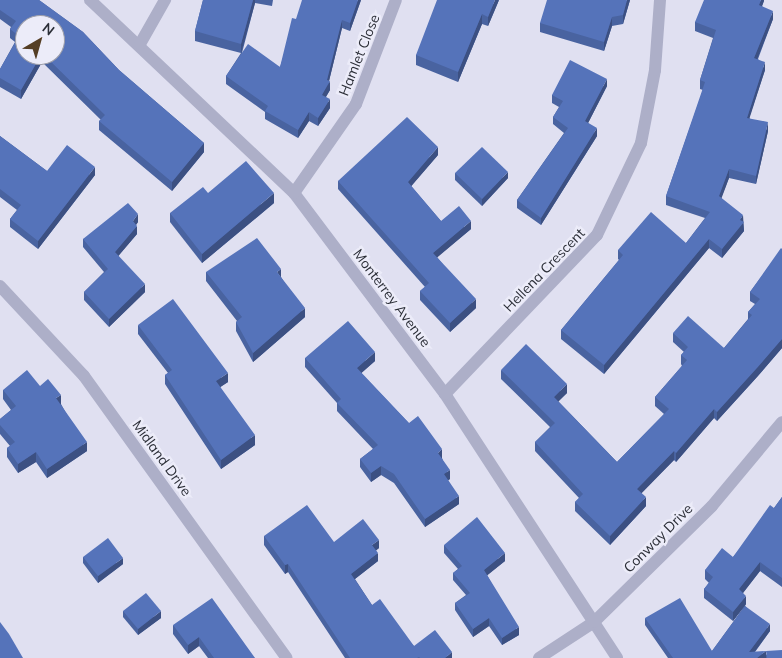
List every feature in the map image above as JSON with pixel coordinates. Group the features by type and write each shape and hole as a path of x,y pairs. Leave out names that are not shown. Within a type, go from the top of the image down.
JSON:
{"street":[{"name":"Monterrey Avenue","path":"90,0 140,44 294,193 445,394 617,658"},
{"path":"140,44 165,0"},
{"name":"Hamlet Close","path":"294,193 356,104 396,0"},
{"name":"Hellena Crescent","path":"445,394 597,235 641,143 656,70 660,0"},
{"name":"Midland Drive","path":"0,286 84,376 288,658"},
{"name":"Conway Drive","path":"539,658 594,622 712,506 782,422"}],"building":[{"path":"0,0 39,0 60,15 15,15 15,20 0,10"},
{"path":"203,0 253,0 241,44 195,31"},
{"path":"302,0 358,0 350,23 342,20 327,80 330,81 322,95 330,99 318,118 309,112 298,130 265,111 268,106 226,76 248,44 280,67 292,18 296,19"},
{"path":"437,0 495,0 488,17 482,14 458,72 416,55"},
{"path":"547,0 627,0 623,15 612,17 604,42 540,23"},
{"path":"704,0 761,0 759,5 773,11 754,58 765,62 747,118 768,122 756,176 729,169 719,196 743,215 740,220 744,222 722,249 709,239 604,365 561,330 623,255 618,250 651,212 686,243 710,212 666,196 705,82 700,80 716,30 695,22"},
{"path":"65,19 83,32 119,70 204,143 172,182 99,121 105,115 54,65 65,65"},
{"path":"15,22 15,33 10,29"},
{"path":"15,43 15,65 35,65 21,90 0,78 0,69"},
{"path":"570,60 607,79 585,121 597,128 541,218 517,200 568,128 553,117 563,101 552,95"},
{"path":"407,117 438,147 408,182 441,221 459,206 471,221 433,253 476,299 450,323 420,291 429,283 338,181"},
{"path":"0,136 47,171 67,145 95,167 38,241 10,219 21,205 0,189"},
{"path":"482,147 508,172 482,199 455,173"},
{"path":"246,161 274,193 202,254 170,213 203,187 208,193"},
{"path":"128,203 138,214 133,221 137,226 115,252 145,284 109,319 84,292 108,269 83,239"},
{"path":"257,238 281,269 277,272 305,308 253,353 236,322 242,317 206,272"},
{"path":"781,248 782,339 717,412 714,409 676,453 674,451 637,489 646,497 610,536 575,502 583,494 535,442 555,423 501,370 526,344 567,384 554,397 617,462 669,409 655,397 687,360 681,355 688,347 673,333 688,316 724,348 752,315 748,312 760,299 750,292"},
{"path":"173,299 228,373 216,381 255,435 221,460 165,375 172,370 138,325"},
{"path":"348,321 375,352 357,368 409,423 418,416 442,449 438,453 450,470 444,474 459,496 425,519 394,474 381,466 371,473 360,459 378,445 337,403 341,399 305,358"},
{"path":"27,370 40,386 48,379 61,395 56,398 87,442 47,469 36,452 18,464 7,448 15,442 0,425 0,419 16,406 3,390"},
{"path":"782,497 782,578 760,562 739,589 746,596 733,612 704,589 713,577 705,570 722,548 733,557 770,505 774,508"},
{"path":"307,505 334,542 363,519 379,540 372,545 378,553 351,574 372,605 380,599 414,646 435,630 452,652 445,658 350,658 288,564 285,565 264,536"},
{"path":"477,517 505,553 484,570 519,627 502,638 489,618 473,629 455,603 470,593 453,573 462,566 444,545"},
{"path":"108,538 123,558 98,576 83,557"},
{"path":"146,593 161,611 138,629 123,611"},
{"path":"212,598 255,658 214,658 199,637 188,645 173,625"},
{"path":"680,598 712,651 745,606 770,624 749,652 782,650 782,658 767,658 766,651 757,658 673,658 645,618"},
{"path":"0,622 9,634 23,658 0,658"}]}
